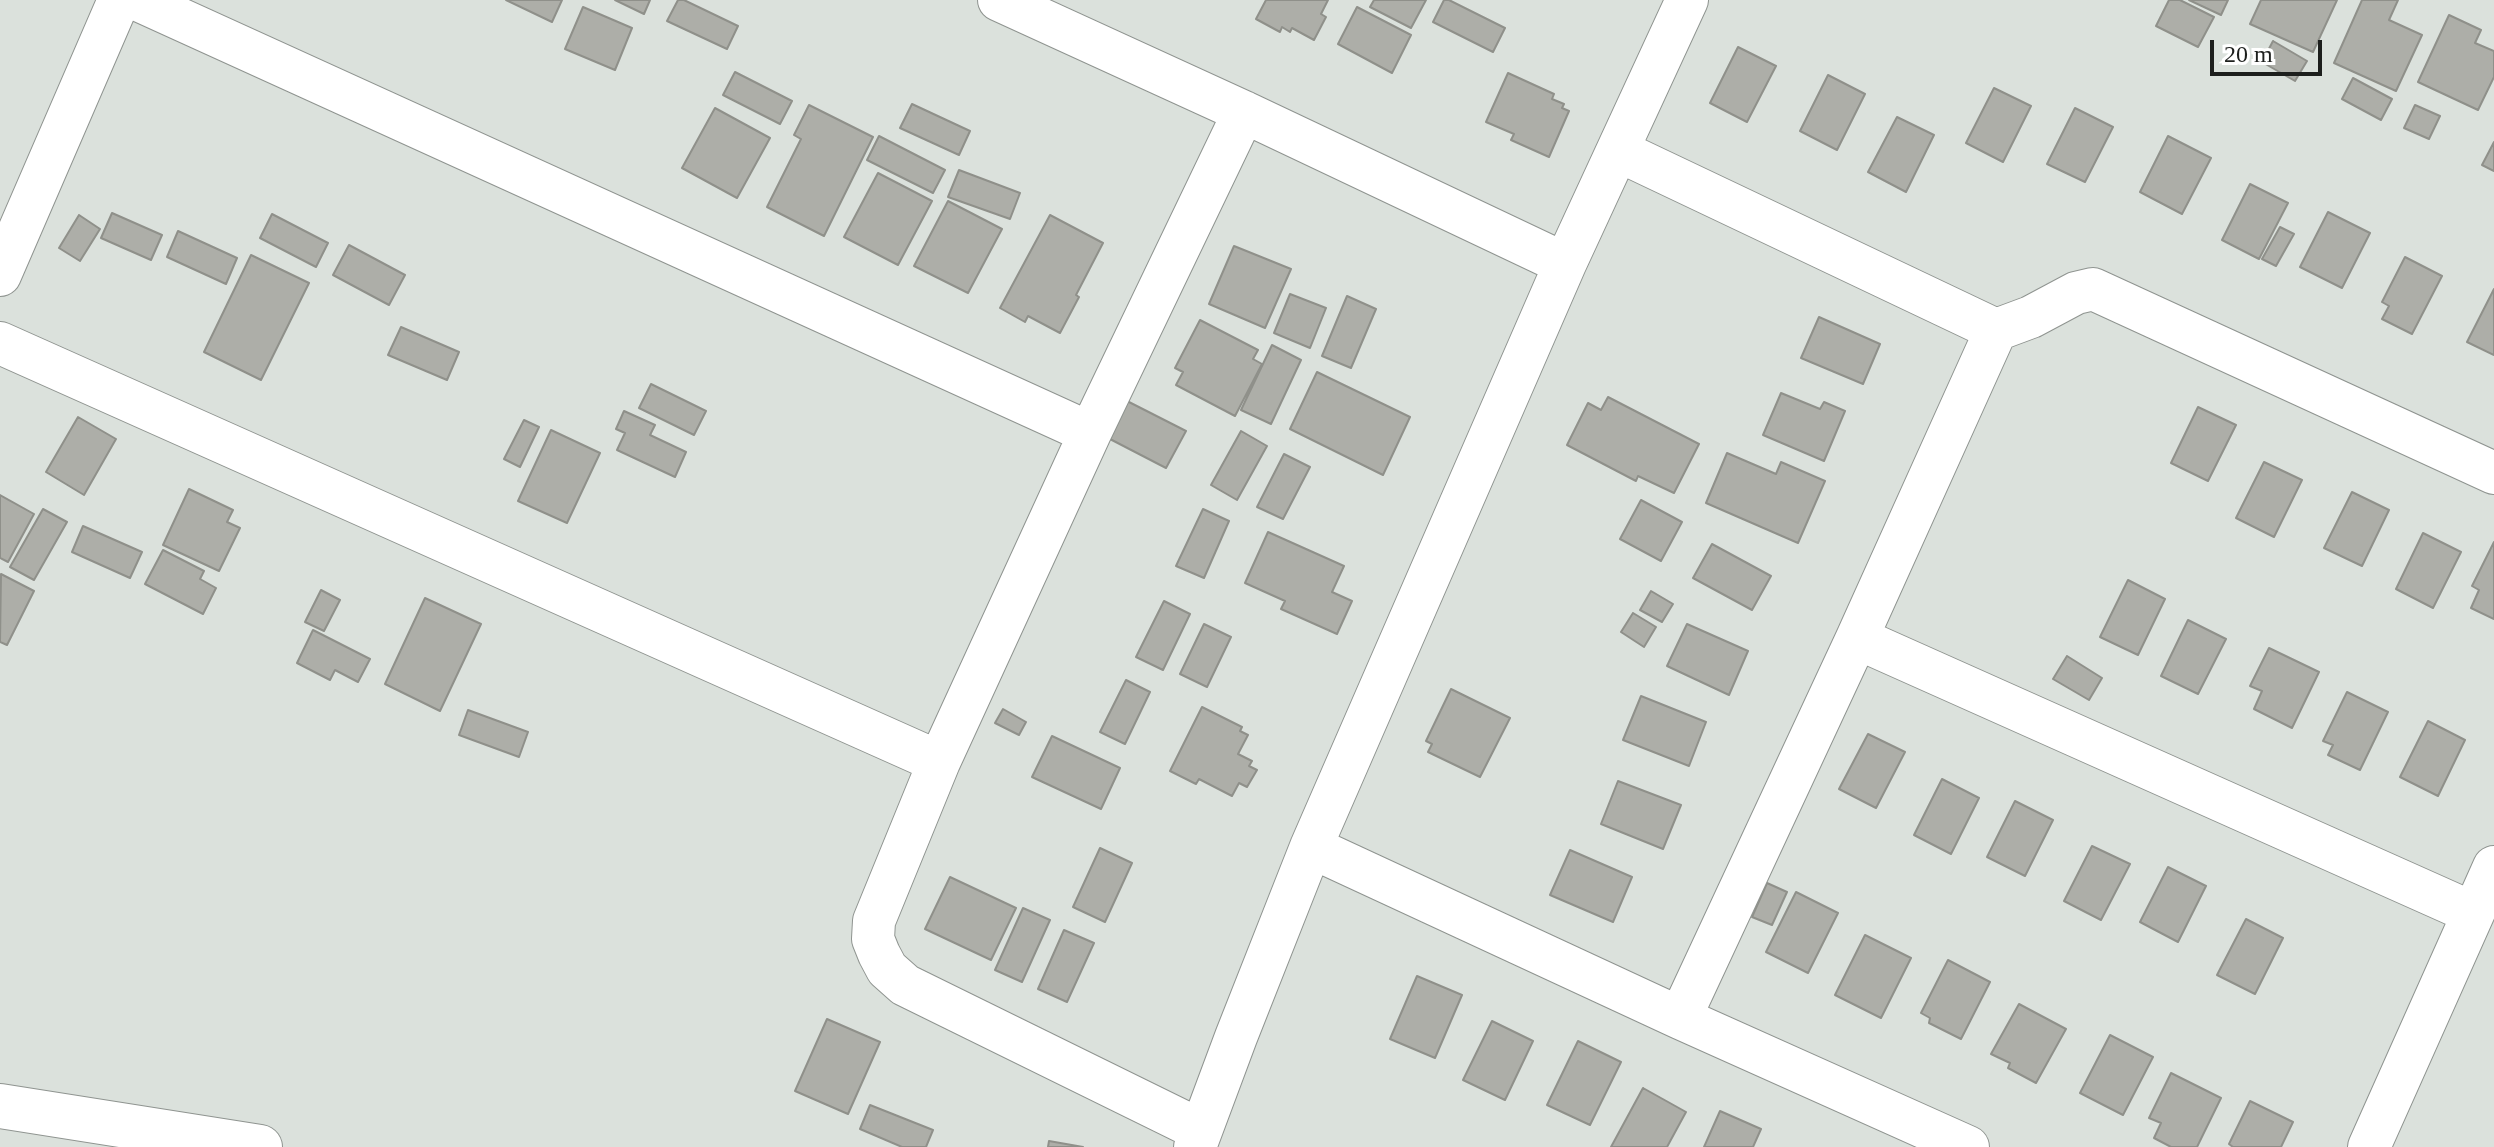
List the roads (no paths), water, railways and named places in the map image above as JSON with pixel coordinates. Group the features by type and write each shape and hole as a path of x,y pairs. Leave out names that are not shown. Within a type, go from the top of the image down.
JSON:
{"street":[{"path":"0,275 119,0"},
{"path":"138,0 1090,433"},
{"path":"999,0 1565,264"},
{"path":"1244,112 1090,433 939,762 874,921 873,939 887,969 905,985 1198,1138 1311,847 1565,264 1687,0"},
{"path":"1619,151 1996,330"},
{"path":"1680,1018 1996,330 2031,317 2076,293 2093,289 2494,473"},
{"path":"0,343 939,762"},
{"path":"1857,638 2473,913"},
{"path":"1311,847 1968,1147"},
{"path":"2383,1143 2494,867"},
{"path":"0,1106 260,1147"}]}
